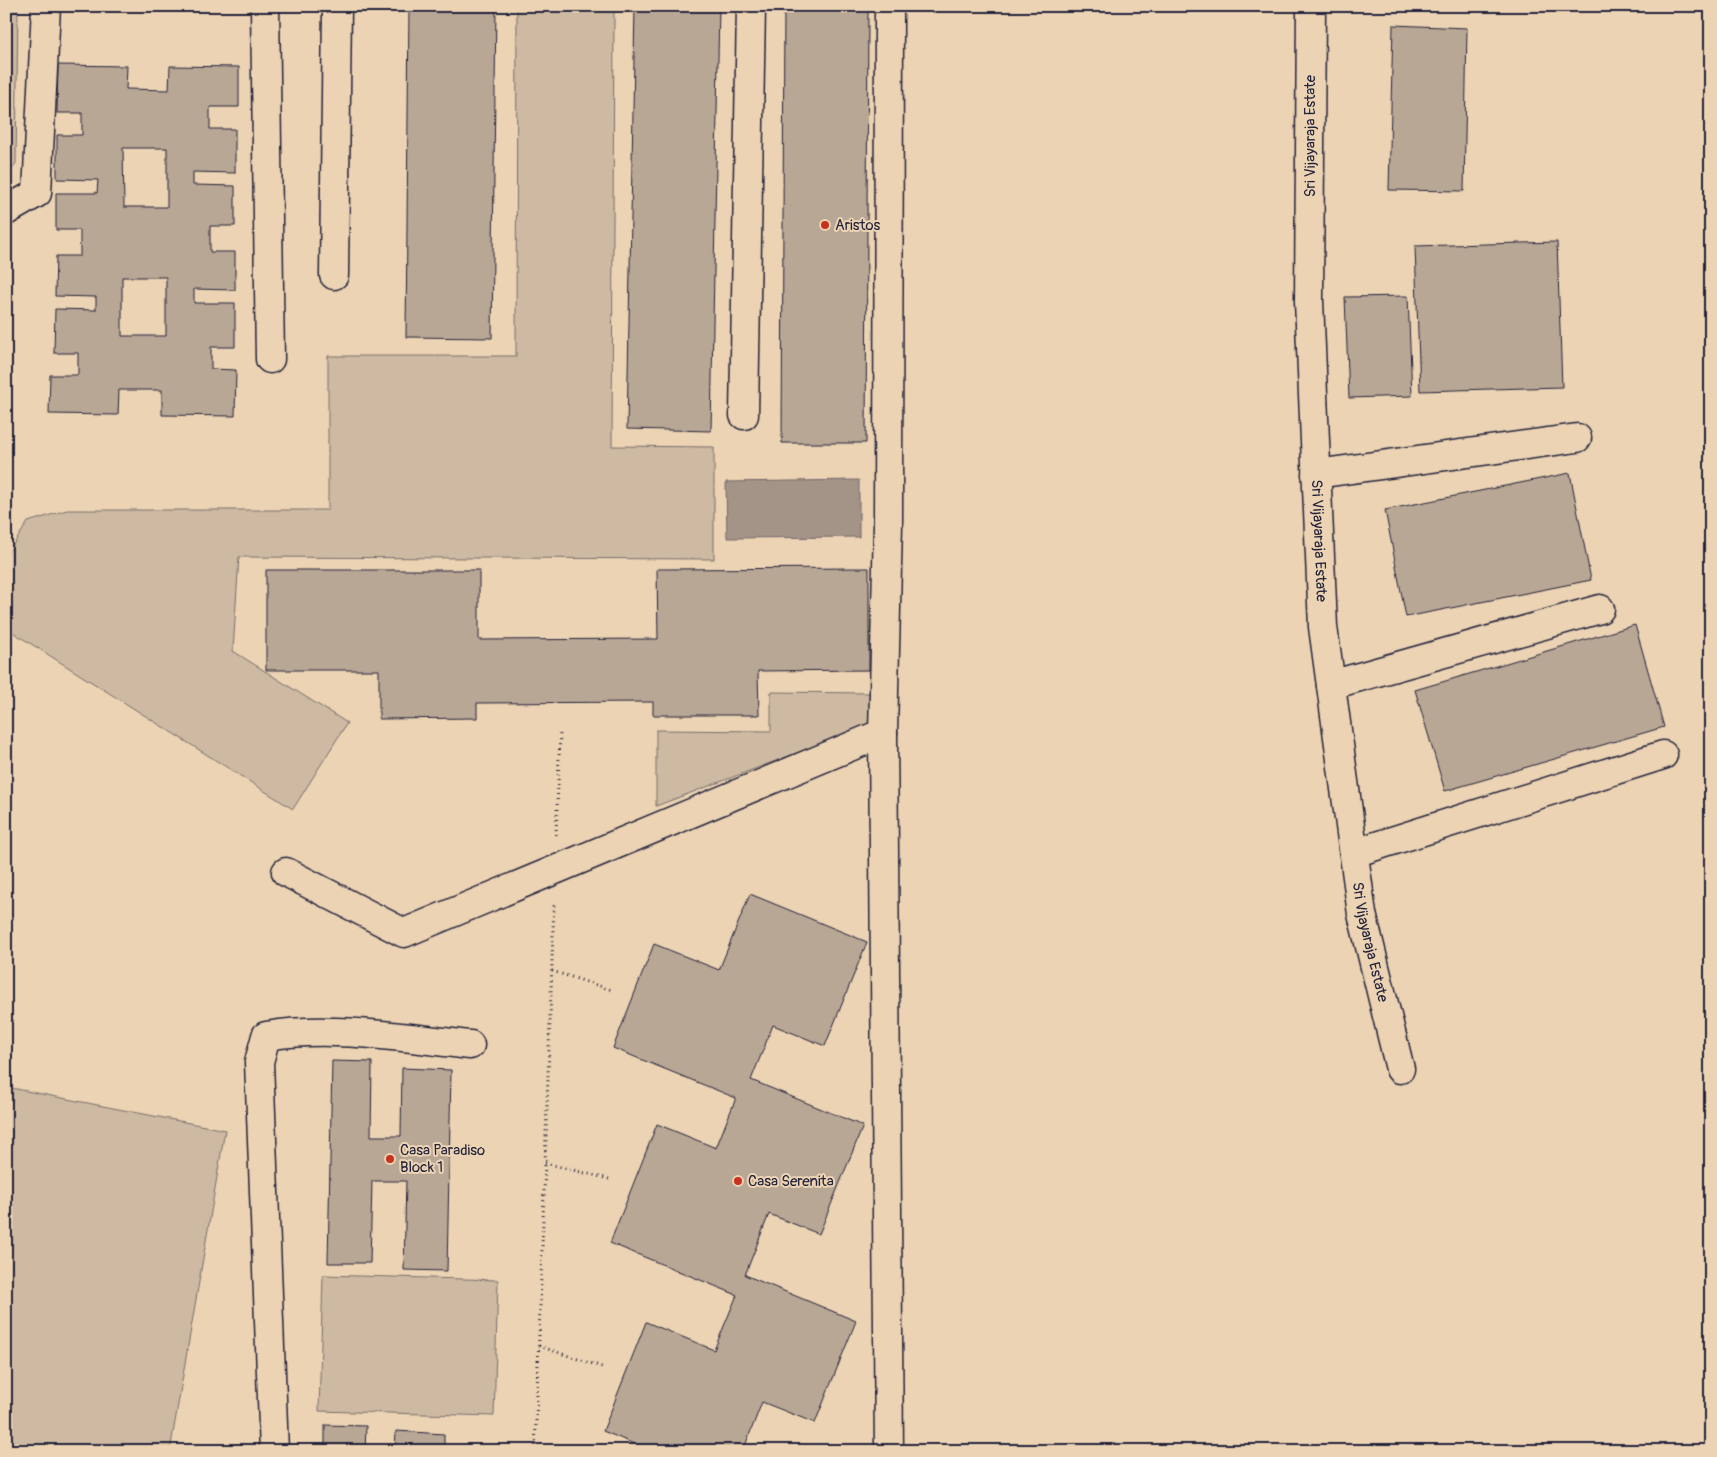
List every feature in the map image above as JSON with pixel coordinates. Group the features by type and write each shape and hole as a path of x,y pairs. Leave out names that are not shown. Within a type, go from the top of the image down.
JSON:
{"street":[{"path":"6,211 37,193 46,6"},
{"path":"265,6 270,359"},
{"path":"334,275 337,6"},
{"path":"744,415 750,6"},
{"path":"889,6 888,524 883,733 889,1451"},
{"name":"Sri Vijayaraja Estate","path":"1311,6 1309,301 1324,627 1362,914 1400,1069"},
{"path":"1316,474 1577,438"},
{"path":"1331,686 1600,608"},
{"path":"286,872 404,933 883,733"},
{"path":"1354,853 1663,755"},
{"path":"274,1451 259,1062 266,1036 291,1032 390,1036 470,1045"}],"path":[{"path":"536,1451 560,732"},
{"path":"552,971 612,990"},
{"path":"545,1162 609,1179"},
{"path":"539,1346 605,1368"}],"shaded area":[{"path":"6,6 18,6 16,163 7,177 6,202"},
{"path":"517,6 614,6 612,446 714,447 714,559 239,557 233,651 347,723 293,809 6,628 6,556 28,522 67,510 328,510 328,356 516,356"},
{"path":"859,480 859,537 727,538 726,482"},
{"path":"771,692 869,693 871,725 656,806 656,730 771,731"},
{"path":"6,1087 225,1130 170,1451 6,1451"},
{"path":"323,1275 498,1280 494,1416 319,1411"}],"building":[{"path":"409,6 496,6 492,338 406,337"},
{"path":"635,6 719,6 711,431 627,429"},
{"name":"Aristos","path":"784,6 868,6 866,443 782,443"},
{"path":"1393,25 1467,28 1464,191 1389,190"},
{"path":"58,65 127,66 126,89 169,90 170,66 239,67 239,107 210,107 210,129 235,129 235,173 193,172 193,185 235,186 235,226 210,226 210,252 235,252 235,290 194,289 194,303 235,303 235,347 211,347 211,369 236,370 235,416 162,415 162,390 119,390 118,415 49,414 50,375 78,375 78,353 54,353 55,309 96,310 96,297 55,296 56,256 80,256 80,230 56,230 56,193 97,193 98,180 57,179 57,135 82,135 82,113 57,113","holes":["123,148 167,148 167,207 124,207","122,277 166,277 166,336 122,336"]},
{"path":"1557,242 1562,387 1420,391 1415,246"},
{"path":"1408,296 1412,396 1349,398 1345,297"},
{"path":"1570,473 1591,580 1406,617 1385,510"},
{"path":"869,568 869,670 758,671 759,715 653,715 653,702 477,703 477,718 379,719 379,670 266,670 266,570 479,570 479,640 658,639 657,569"},
{"path":"1635,625 1664,727 1445,791 1415,690"},
{"name":"Casa Serenita","path":"750,894 867,942 825,1046 773,1025 751,1080 863,1126 819,1234 769,1214 745,1275 856,1321 815,1423 762,1402 743,1451 651,1451 603,1431 646,1322 714,1350 737,1295 610,1243 657,1124 716,1148 736,1098 613,1048 654,944 719,970"},
{"name":"Casa Paradiso Block 1","path":"332,1061 372,1062 371,1136 401,1136 402,1068 451,1070 447,1271 404,1270 406,1181 372,1181 370,1263 328,1263"},
{"path":"325,1425 366,1426 365,1451 325,1451"},
{"path":"396,1431 444,1434 444,1451 395,1451"}],"place":[{"name":"Aristos","path":"825,225"},
{"name":"Casa Paradiso Block 1","path":"390,1159"},
{"name":"Casa Serenita","path":"738,1181"}]}
